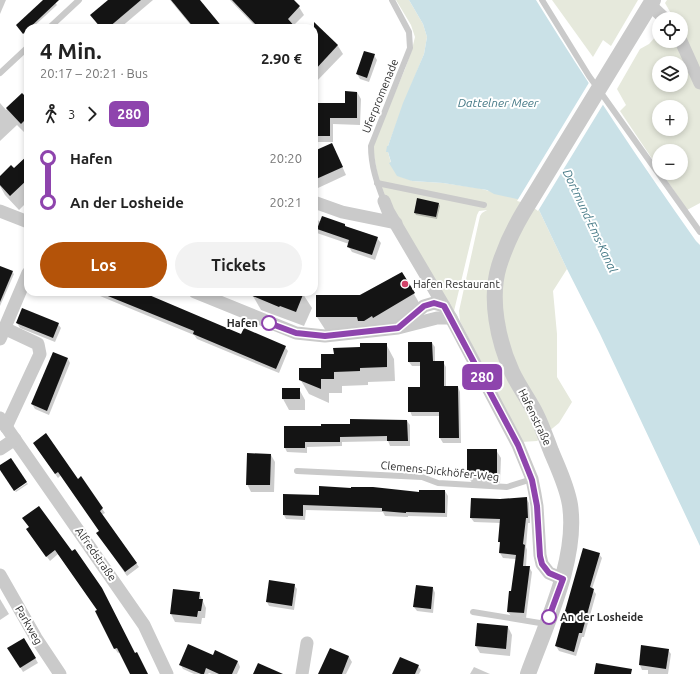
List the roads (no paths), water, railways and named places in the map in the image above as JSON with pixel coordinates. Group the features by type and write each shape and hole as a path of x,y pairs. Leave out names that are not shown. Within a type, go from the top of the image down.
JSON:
{"street":[{"path":"651,3 659,12"},
{"name":"Hafenstraße","path":"528,674 563,579 571,531 570,505 564,481 536,414 512,373 502,349 496,322 495,293 498,267 509,237 651,3"},
{"path":"683,48 700,83"},
{"path":"384,202 451,318 518,445 532,480 537,506 540,556 542,564 549,573 563,579"},
{"path":"318,203 342,212 396,223"},
{"path":"0,211 24,220"},
{"path":"3,423 40,354 38,344 2,333 24,282"},
{"path":"205,296 296,333 325,336 398,328 437,318 451,318"},
{"path":"398,328 424,306 434,303 444,306"},
{"name":"Alfredstraße","path":"3,423 144,625 167,674"},
{"path":"0,449 15,439"},
{"name":"Parkweg","path":"0,575 36,638 60,674"},
{"path":"302,674 307,643"}],"lane":[{"path":"53,24 79,0"},
{"name":"Uferpromenade","path":"384,202 376,183 371,160 371,146 410,48 409,32 392,0"},
{"path":"542,0 589,76 700,232"},
{"path":"0,73 22,53"},
{"path":"376,183 484,205"},
{"name":"Clemens-Dickhöfer-Weg","path":"297,471 422,477 438,483 494,487 507,487 532,480"},
{"path":"473,612 546,624"}],"water":[{"name":"Dattelner Meer","path":"409,0 536,0 652,180 654,180 700,245 700,546 600,334 539,210 530,202 494,194 487,190 443,183 412,181 397,176 389,163 391,162 388,152 386,152 387,146 403,103 424,54 427,37 423,24"}],"place":[{"name":"Hafen Restaurant","path":"405,284"},
{"name":"Hafen","path":"269,323"},
{"name":"An der Losheide","path":"549,617"}],"water label":[{"name":"Dortmund-Ems-Kanal","path":"590,221"}]}
